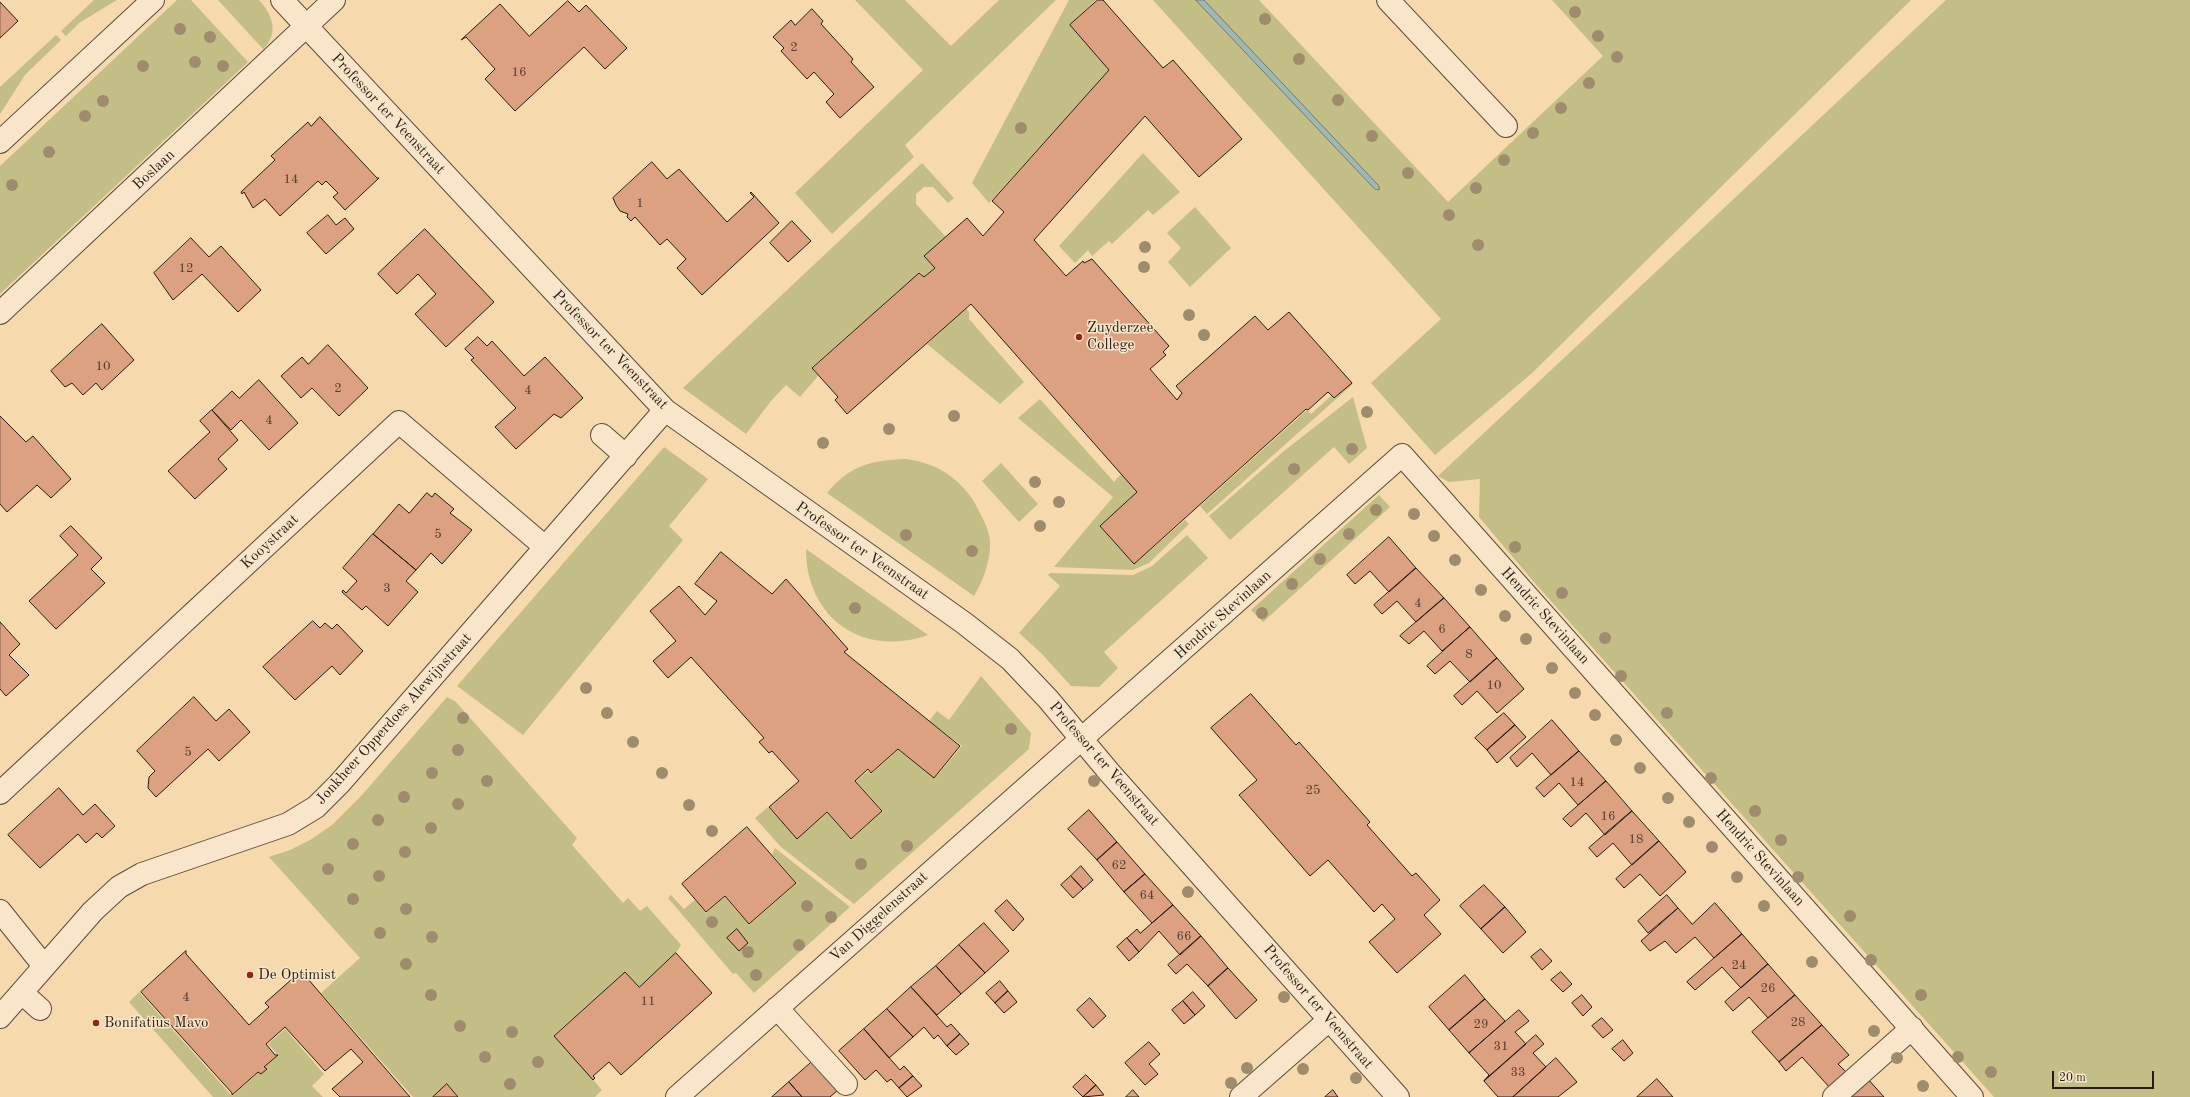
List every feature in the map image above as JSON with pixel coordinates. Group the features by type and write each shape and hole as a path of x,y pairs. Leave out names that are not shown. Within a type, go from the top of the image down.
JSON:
{"street":[{"path":"0,142 153,0"},
{"path":"282,0 307,26"},
{"name":"Boslaan","path":"0,313 334,0"},
{"path":"1397,3 1506,126"},
{"name":"Professor ter Veenstraat","path":"307,26 665,410 995,646 1023,672 1082,738 1109,772 1398,1097"},
{"name":"Jonkheer Opperdoes Alewijnstraat","path":"0,1017 104,899 130,879 268,832 288,824 316,807 665,410"},
{"name":"Kooystraat","path":"0,794 399,422 545,547"},
{"path":"602,435 632,448"},
{"name":"Hendric Stevinlaan","path":"1082,738 1402,455 1972,1097"},
{"name":"Van Diggelenstraat","path":"677,1097 1082,738"},
{"path":"0,911 44,966"},
{"path":"22,992 40,1009"},
{"path":"778,1008 846,1084"},
{"path":"1241,1097 1329,1020"},
{"path":"1834,1097 1912,1028"}],"shaded area":[{"path":"94,0 117,0 79,23 66,36 61,31"},
{"path":"177,0 191,0 248,62 0,294 0,166"},
{"path":"218,0 259,0 264,5 268,11 273,30 268,43 263,49"},
{"path":"855,0 905,0 951,46 999,0 1056,0 905,145 914,157 832,234 795,193 923,70"},
{"path":"1069,0 1096,0 1070,25 1109,70 989,203 972,183"},
{"path":"1153,0 1259,0 1448,202 1603,56 1552,0 1911,0 1531,374 1435,455 1371,383 1441,319"},
{"path":"1946,0 2190,0 2190,1097 1994,1097 1533,581 1479,517 1480,479 1449,482 1438,476"},
{"path":"56,35 61,40 25,75 0,114 0,87"},
{"path":"1143,153 1180,192 1153,215 1148,210 1112,244 1109,241 1092,256 1088,250 1075,263 1059,246"},
{"path":"922,163 954,198 948,203 933,187 924,187 916,194 916,204 946,237 924,256 935,267 924,277 920,272 812,367 818,376 800,397 786,385 771,401 746,434 683,388"},
{"path":"1195,207 1231,248 1190,287 1168,262 1181,248 1167,233"},
{"path":"966,308 969,312 969,319 1024,382 1000,404 927,344"},
{"path":"1352,382 1353,384 1207,514 1200,506 1307,410 1311,414 1331,396 1334,399"},
{"path":"1353,397 1367,448 1349,464 1334,447 1230,540 1209,516 1284,451"},
{"path":"1040,399 1114,482 1121,474 1137,492 1100,526 1134,564 1185,520 1189,524 1149,563 1133,570 1054,567 1113,497 1018,418"},
{"path":"664,447 708,479 669,526 683,540 523,735 457,686"},
{"path":"906,459 930,465 951,476 968,493 987,527 990,541 988,563 974,596 827,493 844,476 862,466 882,461"},
{"path":"1001,463 1038,504 1019,522 982,481"},
{"path":"1379,495 1390,507 1263,622 1251,610"},
{"path":"1187,535 1208,558 1104,652 1118,668 1099,687 1071,686 1041,653 1019,633 1060,586 1048,575 1050,573 1133,575 1152,566"},
{"path":"806,549 928,635 904,641 882,641 861,636 843,626 827,613 816,595 809,573"},
{"path":"981,676 1031,733 1029,749 854,904 781,847 755,818 768,807 797,839 827,813 851,840 883,811 856,781 868,771 871,774 898,750 935,778 962,746 929,721 937,711 949,720"},
{"path":"447,697 455,701 577,838 572,845 623,903 628,898 640,911 647,906 681,945 676,953 639,987 625,972 554,1035 602,1090 595,1097 459,1097 447,1084 433,1097 413,1097 321,993 360,958 269,857 290,850 310,840 332,825 362,795"},
{"path":"775,848 850,907 754,993 736,973 733,974 668,898 671,895 684,909 695,900 706,913 725,897 749,925 797,883 772,854"},
{"path":"139,992 232,1096 278,1055 268,1044 285,1029 324,1074 312,1086 323,1097 213,1097 129,1002"}],"water":[{"path":"1196,0 1204,0 1379,186 1379,190 1375,189"}],"building":[{"path":"1098,0 1103,0 1163,68 1173,60 1242,139 1199,177 1145,116 1034,240 1066,276 1083,261 1084,263 1092,259 1169,346 1163,352 1166,355 1150,369 1177,400 1182,393 1176,386 1255,316 1268,330 1289,312 1352,383 1334,398 1328,392 1308,410 1306,409 1134,564 1100,526 1137,492 971,304 847,414 835,400 838,397 812,368 919,273 924,277 935,268 924,256 967,218 983,236 1004,212 992,201 1109,70 1070,25"},
{"path":"568,1 579,12 586,5 627,48 605,69 584,47 515,111 485,79 495,69 466,37 461,40 500,4 529,36"},
{"path":"0,2 18,21 0,38"},
{"path":"812,9 823,21 821,24 853,59 851,62 874,87 840,118 826,102 834,94 814,72 807,79 781,51 784,48 773,37 791,20 795,25"},
{"path":"320,117 377,178 379,178 345,210 333,197 338,193 326,181 322,185 318,181 280,216 265,199 253,208 244,192 242,194 241,192 275,160 271,156 308,122 311,126"},
{"path":"652,162 667,179 679,169 727,222 754,197 750,193 751,192 779,223 702,295 677,268 686,259 667,239 660,245 635,217 631,221 627,217 628,214 620,211 613,198"},
{"path":"328,215 336,225 345,218 354,229 326,254 307,233"},
{"path":"792,221 811,241 788,262 770,243"},
{"path":"425,229 494,302 446,347 415,314 436,294 418,274 397,294 378,274"},
{"path":"191,238 209,257 221,246 261,290 238,312 202,274 173,300 154,273"},
{"path":"102,324 134,360 102,390 96,383 83,395 72,383 65,387 51,371"},
{"path":"478,337 487,346 492,341 524,376 545,357 583,398 561,418 554,414 516,449 495,427 516,408 471,360 474,358 465,349"},
{"path":"328,345 368,388 339,416 312,388 301,398 281,376 302,357 308,364"},
{"path":"259,380 298,423 269,450 241,420 231,430 212,410 232,391 239,398"},
{"path":"212,410 238,440 218,459 227,469 195,499 168,471 210,432 200,421"},
{"path":"0,416 26,442 33,436 71,479 51,498 37,485 7,512 0,504"},
{"path":"427,493 432,497 435,493 454,509 450,513 472,530 442,564 431,553 416,570 373,534 399,504 409,513"},
{"path":"71,526 102,558 91,569 105,583 56,629 29,601 78,555 60,536"},
{"path":"373,534 416,570 406,581 418,592 388,626 366,606 362,610 342,592 343,590 346,593 357,581 343,568"},
{"path":"1389,537 1416,568 1389,592 1370,571 1355,584 1347,575"},
{"path":"721,552 772,594 786,579 848,649 844,652 960,746 934,778 898,749 871,773 868,769 855,781 882,811 851,839 827,812 797,839 769,807 799,781 772,751 769,753 759,742 764,738 691,657 668,678 653,661 676,641 650,611 679,586 705,615 717,601 695,584"},
{"path":"1416,568 1444,598 1416,622 1397,601 1382,614 1374,605"},
{"path":"1444,598 1470,627 1442,651 1424,631 1409,644 1400,636"},
{"path":"313,621 320,628 325,623 332,629 337,624 363,651 340,675 332,666 295,700 263,667"},
{"path":"0,622 20,644 9,655 29,675 6,696 0,689"},
{"path":"1470,627 1497,658 1470,682 1450,661 1435,674 1427,666"},
{"path":"1497,658 1524,689 1497,713 1477,691 1462,705 1454,696"},
{"path":"1251,694 1296,745 1299,742 1370,822 1367,825 1412,876 1416,873 1440,900 1424,915 1441,934 1397,973 1369,942 1395,919 1382,904 1374,912 1328,860 1310,876 1239,795 1257,780 1211,728"},
{"path":"194,697 216,721 229,709 250,732 219,761 208,749 156,797 148,788 149,777 155,771 137,751"},
{"path":"1504,713 1515,725 1487,750 1475,738"},
{"path":"1552,720 1579,751 1551,775 1532,753 1517,767 1510,758"},
{"path":"1515,725 1526,737 1497,763 1487,750"},
{"path":"1579,751 1606,781 1578,805 1559,783 1544,797 1536,788"},
{"path":"1606,781 1632,811 1605,835 1586,813 1571,827 1563,819"},
{"path":"59,788 83,815 95,804 115,826 102,838 97,833 86,843 78,834 40,868 8,835"},
{"path":"1089,810 1117,842 1097,860 1068,829"},
{"path":"1632,811 1659,841 1632,865 1613,843 1597,857 1589,848"},
{"path":"747,827 796,883 749,924 725,896 706,912 682,884"},
{"path":"1659,841 1686,872 1660,896 1640,874 1624,888 1616,879"},
{"path":"1117,842 1145,874 1124,892 1097,860"},
{"path":"1081,866 1093,880 1083,889 1071,876"},
{"path":"1145,874 1173,905 1152,923 1124,892"},
{"path":"1071,876 1083,889 1073,898 1061,885"},
{"path":"1484,885 1505,907 1481,929 1460,906"},
{"path":"1667,895 1678,908 1648,933 1638,921"},
{"path":"1007,900 1024,919 1013,931 995,911"},
{"path":"1715,903 1742,934 1714,958 1695,937 1676,953 1665,941 1650,951 1641,941 1678,908 1692,924"},
{"path":"1173,905 1201,936 1180,955 1159,931 1139,952 1127,938 1137,929 1140,933"},
{"path":"1505,907 1526,932 1503,953 1481,929"},
{"path":"984,923 1009,951 985,973 959,945"},
{"path":"737,929 748,943 739,951 727,938"},
{"path":"1742,934 1768,964 1741,988 1722,967 1695,990 1687,982"},
{"path":"1201,936 1228,968 1208,986 1187,964 1176,974 1168,965"},
{"path":"1127,938 1139,952 1129,961 1117,947"},
{"path":"959,945 985,973 961,994 936,966"},
{"path":"1541,949 1552,961 1542,970 1531,957"},
{"path":"186,951 186,954 249,1025 269,1007 265,1003 301,971 410,1097 340,1097 332,1089 363,1062 351,1049 325,1071 285,1027 266,1044 275,1055 278,1055 264,1067 267,1069 261,1074 258,1072 232,1095 232,1093 141,992"},
{"path":"676,953 712,993 621,1075 609,1062 593,1076 595,1078 593,1080 554,1036 625,972 639,987"},
{"path":"1768,964 1795,995 1768,1018 1749,997 1733,1011 1725,1002"},
{"path":"936,966 961,994 937,1015 911,987"},
{"path":"1228,968 1257,1000 1236,1019 1208,986"},
{"path":"1561,972 1572,984 1563,992 1551,980"},
{"path":"1465,975 1485,999 1449,1030 1429,1007"},
{"path":"1000,981 1008,991 995,1003 986,993"},
{"path":"911,987 947,1027 951,1024 960,1034 947,1046 938,1035 934,1039 924,1027 913,1037 887,1009"},
{"path":"1008,991 1017,1002 1004,1013 995,1003"},
{"path":"1193,992 1205,1006 1195,1015 1183,1001"},
{"path":"1582,995 1592,1007 1583,1016 1572,1003"},
{"path":"1795,995 1822,1025 1779,1062 1752,1032"},
{"path":"1090,998 1106,1016 1093,1028 1077,1010"},
{"path":"1485,999 1505,1021 1469,1053 1449,1030"},
{"path":"1183,1001 1195,1015 1184,1024 1172,1010"},
{"path":"887,1009 913,1037 889,1058 864,1029"},
{"path":"1519,1010 1529,1021 1515,1032 1526,1044 1484,1081 1489,1075 1469,1053"},
{"path":"1602,1018 1613,1030 1603,1038 1592,1026"},
{"path":"1822,1025 1849,1055 1838,1064 1848,1074 1831,1089 1802,1057 1786,1071 1779,1062"},
{"path":"864,1029 900,1070 904,1066 913,1076 899,1088 891,1079 887,1082 876,1070 865,1080 839,1051"},
{"path":"960,1034 969,1044 956,1055 947,1046"},
{"path":"1536,1035 1544,1044 1533,1053 1546,1067 1513,1097 1498,1097 1484,1081"},
{"path":"1623,1040 1633,1053 1624,1061 1612,1049"},
{"path":"1149,1042 1160,1054 1149,1064 1158,1074 1145,1085 1125,1063"},
{"path":"1556,1058 1577,1082 1558,1097 1513,1097"},
{"path":"813,1061 839,1089 830,1097 802,1097 789,1082"},
{"path":"1086,1075 1096,1085 1083,1097 1073,1087"},
{"path":"913,1076 922,1086 907,1097 899,1088"},
{"path":"1867,1078 1884,1097 1846,1097"},
{"path":"1657,1079 1673,1097 1637,1097"},
{"path":"789,1082 802,1097 772,1097"},
{"path":"447,1084 458,1097 433,1097"},
{"path":"1096,1085 1104,1095 1083,1097"},
{"path":"1133,1090 1139,1097 1126,1097"},
{"path":"1333,1090 1338,1097 1325,1097"}],"place":[{"name":"Zuyderzee College","path":"1079,337"},
{"name":"De Optimist","path":"250,975"},
{"name":"Bonifatius Mavo","path":"96,1023"}]}
